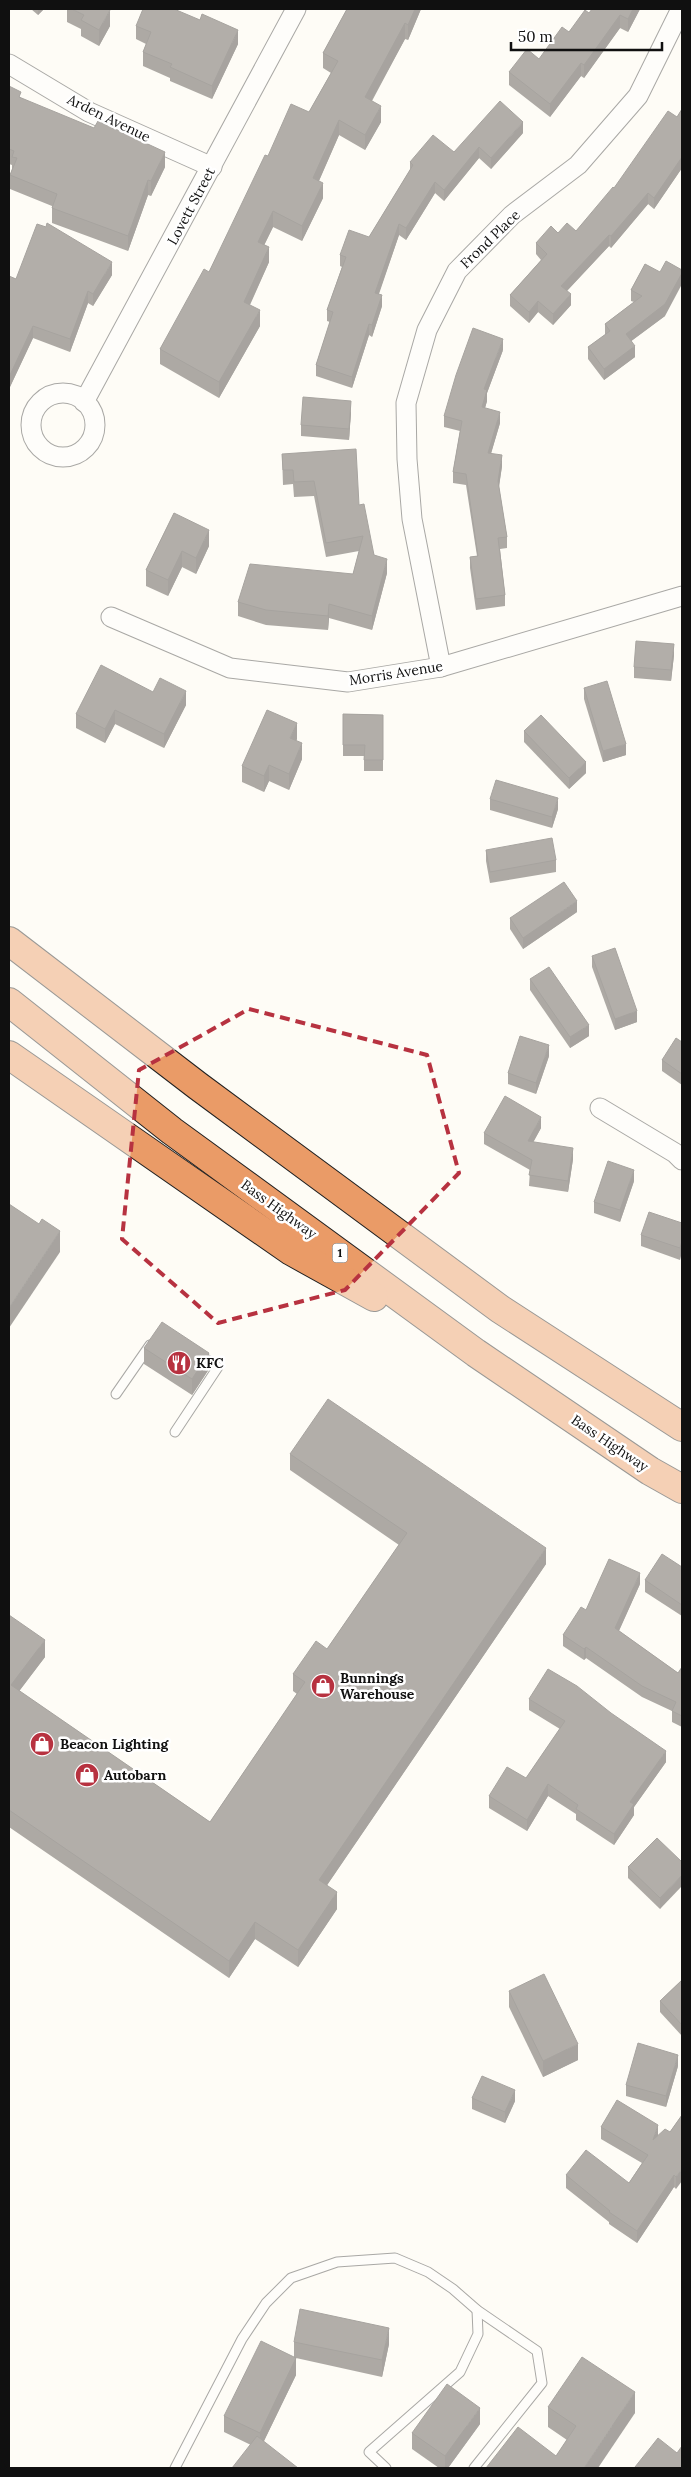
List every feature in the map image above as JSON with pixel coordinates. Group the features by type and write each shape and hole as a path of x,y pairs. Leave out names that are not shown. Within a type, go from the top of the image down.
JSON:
{"highway":[{"path":"9,941 198,1086 500,1309 682,1427"},
{"name":"Bass Highway","path":"9,1002 172,1131 476,1353 650,1471 682,1489"},
{"path":"9,1055 291,1251 476,1353"}],"street":[{"name":"Lovett Street","path":"84,402 296,9"},
{"name":"Frond Place","path":"441,667 412,519 407,459 406,403 427,330 457,271 512,215 578,165 638,96 681,9"},
{"name":"Arden Avenue","path":"9,64 89,112 212,167"},
{"name":"Morris Avenue","path":"111,618 230,668 348,682 441,667 682,596"},
{"path":"600,1108 682,1160"}],"lane":[{"path":"116,1394 155,1338"},
{"path":"175,1432 218,1367 193,1351"},
{"path":"175,2468 242,2339 266,2303 291,2278 337,2262 395,2258 428,2272 453,2289 477,2310 537,2351 542,2383 474,2468"},
{"path":"386,2468 369,2452 402,2420 426,2404 460,2372 478,2334 477,2310"}],"highlighted area":[{"path":"249,1009 427,1055 459,1173 345,1290 218,1323 122,1239 139,1070"}],"building":[{"path":"72,9 110,10 99,30 81,20 84,15"},
{"path":"143,9 174,9 200,20 202,14 238,30 212,86 170,67 172,64 143,52 151,32 136,26"},
{"path":"347,9 415,9 408,25 405,23 365,97 381,106 365,135 339,120 313,178 323,183 302,226 273,211 258,242 269,247 244,302 260,310 219,382 160,349 204,269 209,272 265,155 268,156 291,104 309,112 338,61 323,53"},
{"path":"592,9 633,9 628,19 620,15 584,65 581,63 550,104 509,72 527,49 539,59 562,27 569,32 585,10 589,13"},
{"path":"9,86 21,92 19,97 94,128 98,121 165,152 151,181 148,180 128,236 52,208 57,194 10,175 17,158 12,157 14,151 9,149"},
{"path":"500,101 523,122 491,158 479,147 444,190 435,182 406,228 399,224 375,293 382,295 372,325 369,324 352,377 316,365 333,312 327,310 346,257 340,255 349,230 369,237 413,165 410,162 433,135 454,152"},
{"path":"682,109 682,157 654,198 648,193 611,236 609,235 561,286 571,294 553,314 538,301 529,312 510,295 547,254 536,243 551,226 558,233 567,223 576,231 614,188 668,111 677,117"},
{"path":"47,223 112,262 93,294 88,291 70,339 33,326 9,377 9,276 16,279 37,224 46,227"},
{"path":"666,261 682,270 682,273 665,304 626,334 635,346 604,369 588,347 610,331 605,324 642,296 631,290 645,264 660,272"},
{"path":"473,328 503,339 484,389 487,390 482,407 500,412 488,453 502,455 498,481 507,537 498,538 505,595 476,599 470,557 478,556 466,474 453,472 462,421 444,416"},
{"path":"303,397 351,401 349,429 301,425"},
{"path":"356,449 359,505 364,504 374,555 387,559 372,616 329,604 328,616 266,610 238,602 250,564 353,574 363,536 326,543 314,481 294,482 293,470 283,470 282,454"},
{"path":"174,513 209,530 196,558 182,551 168,580 146,570"},
{"path":"636,641 674,644 671,670 634,667"},
{"path":"101,665 153,692 160,678 186,691 164,734 115,710 105,729 76,714"},
{"path":"607,681 626,744 603,751 584,688"},
{"path":"267,710 297,723 290,738 302,743 289,774 269,765 264,776 242,766"},
{"path":"343,714 383,715 383,760 364,760 365,745 343,745"},
{"path":"541,715 586,762 569,778 524,731"},
{"path":"496,780 558,798 552,817 490,799"},
{"path":"552,838 556,860 490,872 486,850"},
{"path":"564,882 577,901 523,938 510,918"},
{"path":"615,948 637,1011 615,1019 592,956"},
{"path":"549,967 589,1025 570,1037 530,979"},
{"path":"520,1036 549,1045 536,1083 508,1073"},
{"path":"676,1038 682,1042 682,1074 662,1060"},
{"path":"505,1096 541,1117 528,1141 573,1148 568,1181 529,1175 532,1160 484,1133"},
{"path":"608,1161 634,1170 620,1210 594,1202"},
{"path":"9,1204 39,1224 42,1219 60,1231 9,1308"},
{"path":"649,1212 682,1223 680,1248 641,1235"},
{"path":"162,1322 209,1353 192,1379 144,1348"},
{"path":"328,1399 546,1548 319,1880 337,1892 298,1950 255,1922 229,1961 9,1810 9,1615 45,1640 11,1685 210,1822 305,1682 293,1674 316,1641 327,1649 407,1533 290,1454"},
{"path":"662,1554 682,1567 682,1605 645,1580"},
{"path":"609,1559 640,1573 615,1628 678,1673 682,1667 682,1716 672,1711 676,1702 642,1686 586,1647 584,1649 563,1635 581,1607 586,1610"},
{"path":"548,1669 577,1686 611,1713 666,1751 630,1802 634,1804 614,1834 576,1809 578,1805 548,1784 527,1820 489,1796 507,1767 526,1778 565,1721 529,1699"},
{"path":"657,1838 682,1862 682,1875 660,1898 628,1867"},
{"path":"544,1974 578,2044 543,2061 509,1991"},
{"path":"682,1980 682,2025 660,2001"},
{"path":"638,2043 678,2055 666,2096 626,2085"},
{"path":"482,2076 515,2090 505,2112 472,2098"},
{"path":"617,2100 658,2125 653,2140 665,2129 670,2132 682,2115 682,2169 676,2177 674,2175 637,2231 609,2212 566,2175 586,2150 629,2183 648,2155 601,2127"},
{"path":"300,2309 389,2328 382,2360 294,2342"},
{"path":"261,2341 296,2358 260,2433 224,2416"},
{"path":"582,2357 635,2392 584,2468 486,2468 518,2427 556,2456 576,2426 548,2407"},
{"path":"447,2384 480,2408 445,2456 412,2433"},
{"path":"257,2436 298,2468 232,2468"},
{"path":"658,2438 677,2453 682,2446 682,2468 635,2467"}],"place":[{"name":"KFC","path":"179,1363"},
{"name":"Bunnings Warehouse","path":"323,1686"},
{"name":"Beacon Lighting","path":"42,1744"},
{"name":"Autobarn","path":"87,1775"}]}
